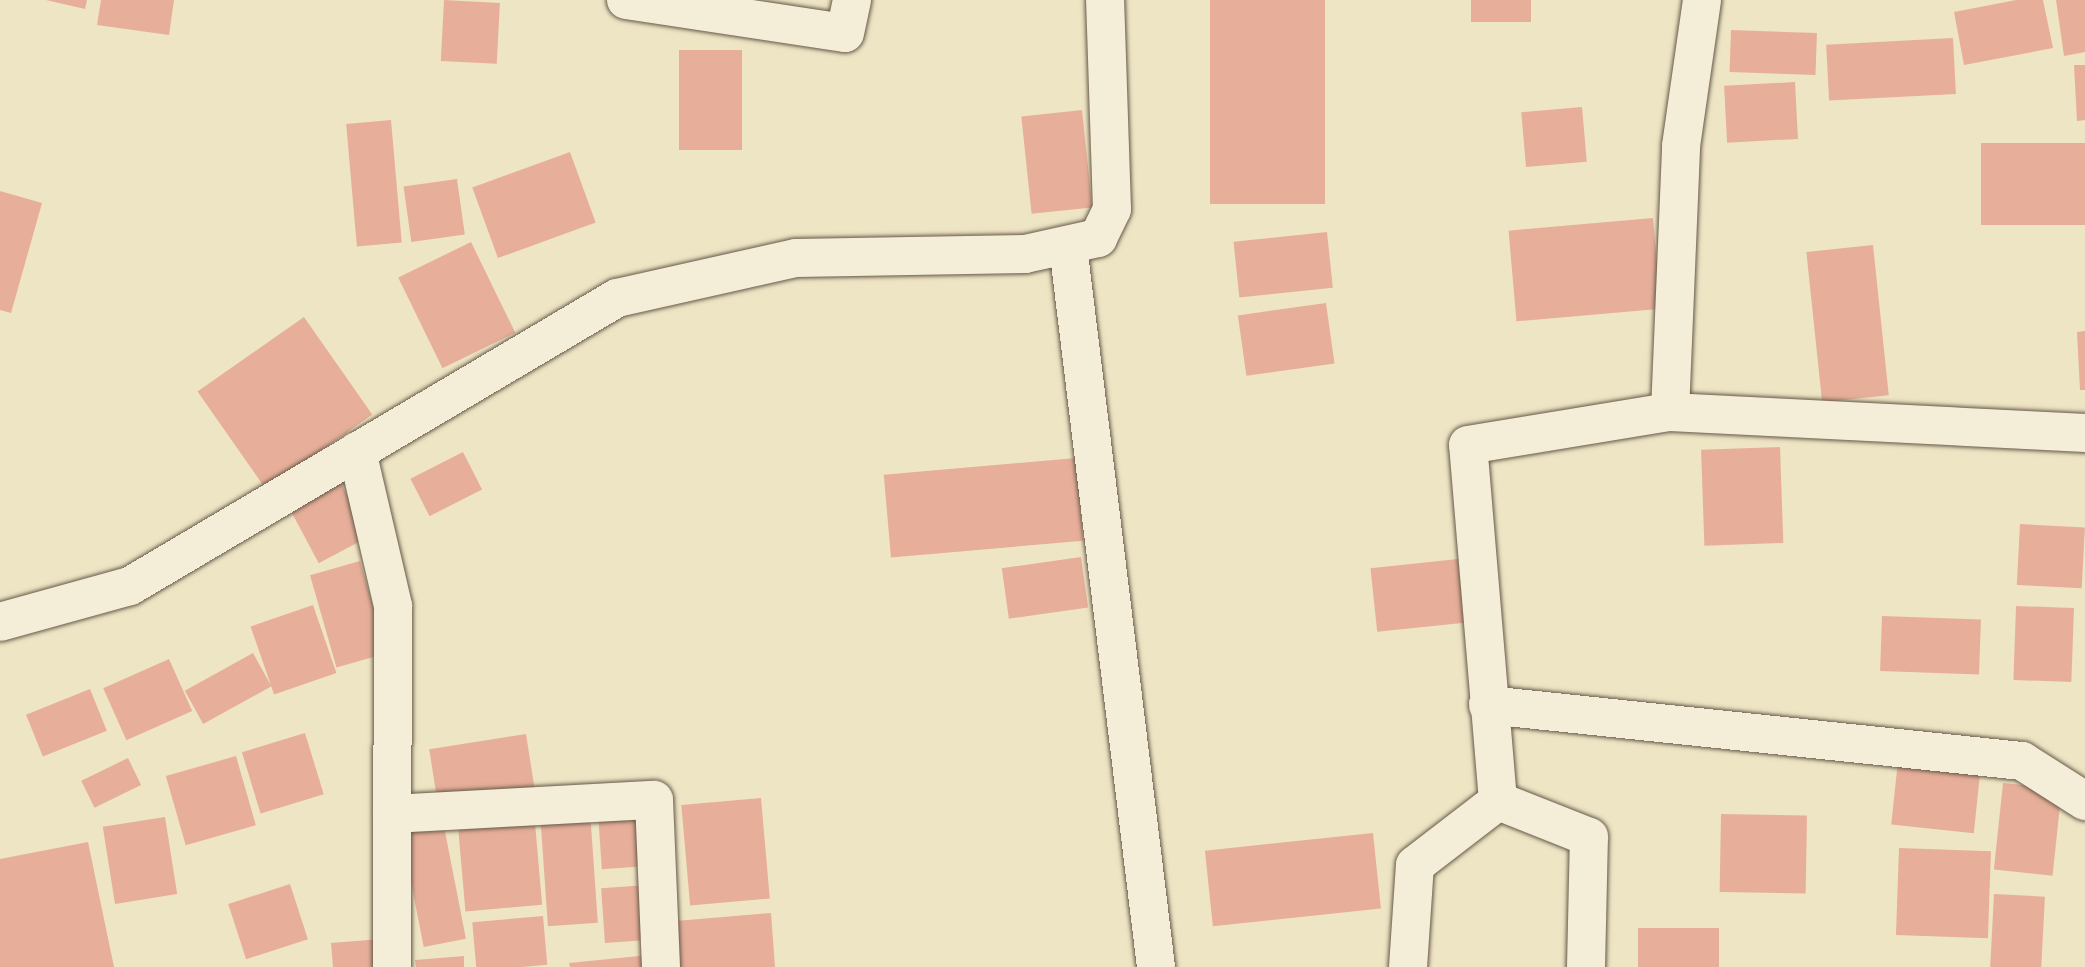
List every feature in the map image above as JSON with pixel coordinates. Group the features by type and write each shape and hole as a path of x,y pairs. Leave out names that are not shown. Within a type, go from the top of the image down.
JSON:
{"street":[{"path":"626,0 845,33 852,0"},
{"path":"0,622 130,586 617,298 796,258 1024,254 1098,238 1112,209 1105,0"},
{"path":"1670,412 1681,146 1702,0"},
{"path":"1068,246 1156,967"},
{"path":"1499,801 1488,705 1468,445 1670,412 2085,433"},
{"path":"357,452 393,606 392,967"},
{"path":"1488,705 2022,761 2085,802"},
{"path":"392,814 654,800 661,967"},
{"path":"1408,967 1415,865 1499,801"},
{"path":"1499,801 1589,837 1586,967"}],"building":[{"path":"46,0 87,0 85,9"},
{"path":"101,0 174,0 169,35 97,25"},
{"path":"444,0 500,3 497,64 441,61"},
{"path":"1210,0 1325,0 1325,204 1210,204"},
{"path":"1471,0 1531,0 1531,22 1471,22"},
{"path":"2016,0 2043,0 2053,48 1964,65 1954,12"},
{"path":"2056,0 2085,0 2085,52 2064,56"},
{"path":"1731,30 1817,33 1815,75 1730,72"},
{"path":"1953,38 1956,94 1829,101 1826,45"},
{"path":"679,50 742,50 742,150 679,150"},
{"path":"2074,65 2085,65 2085,120 2077,121"},
{"path":"1795,82 1798,139 1727,143 1724,86"},
{"path":"1582,107 1587,162 1526,167 1521,112"},
{"path":"1082,110 1092,207 1032,214 1021,116"},
{"path":"391,120 402,243 357,246 346,124"},
{"path":"1981,143 2085,143 2085,225 1981,225"},
{"path":"570,152 596,222 498,258 472,188"},
{"path":"457,179 465,234 411,242 404,187"},
{"path":"0,191 42,203 11,313 0,310"},
{"path":"1653,218 1661,309 1516,321 1509,231"},
{"path":"1327,232 1333,288 1239,298 1234,242"},
{"path":"471,242 515,333 442,368 398,278"},
{"path":"1873,245 1889,395 1822,402 1806,252"},
{"path":"1326,303 1334,363 1246,376 1238,315"},
{"path":"304,317 372,414 266,489 198,392"},
{"path":"2085,331 2085,390 2080,390 2077,332"},
{"path":"1780,447 1783,543 1704,546 1701,450"},
{"path":"463,452 482,489 429,516 410,479"},
{"path":"1076,458 1083,541 891,558 884,475"},
{"path":"339,480 369,537 319,563 289,507"},
{"path":"2020,524 2085,527 2082,588 2017,585"},
{"path":"1081,557 1088,608 1009,619 1002,568"},
{"path":"1458,559 1465,623 1377,632 1370,568"},
{"path":"360,561 386,653 336,668 310,575"},
{"path":"313,605 336,673 274,695 251,626"},
{"path":"2016,606 2074,608 2071,682 2013,680"},
{"path":"1882,616 1981,619 1979,674 1880,671"},
{"path":"253,653 271,686 203,724 185,691"},
{"path":"169,659 192,711 126,740 103,688"},
{"path":"90,689 107,731 43,757 26,715"},
{"path":"305,733 324,794 261,814 242,752"},
{"path":"526,734 535,790 438,806 429,749"},
{"path":"1899,751 1982,760 1974,833 1891,825"},
{"path":"236,756 256,825 186,845 166,776"},
{"path":"128,758 141,785 94,808 81,781"},
{"path":"2003,783 2062,789 2053,876 1994,870"},
{"path":"761,798 770,899 690,906 681,805"},
{"path":"590,811 598,923 548,926 540,814"},
{"path":"647,812 651,866 602,869 598,815"},
{"path":"1721,814 1807,816 1806,893 1720,892"},
{"path":"165,817 177,894 115,904 103,827"},
{"path":"443,821 466,939 424,947 401,829"},
{"path":"535,823 542,905 465,911 458,830"},
{"path":"1373,833 1381,909 1213,926 1205,851"},
{"path":"88,842 114,967 0,967 0,859"},
{"path":"1899,848 1991,851 1988,938 1896,935"},
{"path":"290,884 308,939 246,959 228,904"},
{"path":"647,885 651,940 605,943 601,888"},
{"path":"1994,894 2045,897 2041,967 1990,967"},
{"path":"771,913 775,967 680,967 676,921"},
{"path":"543,916 547,965 476,967 472,922"},
{"path":"1638,928 1719,928 1719,967 1638,967"},
{"path":"381,939 383,967 333,967 331,943"},
{"path":"649,955 650,967 570,967 569,963"},
{"path":"464,956 464,967 416,967 415,960"}]}
